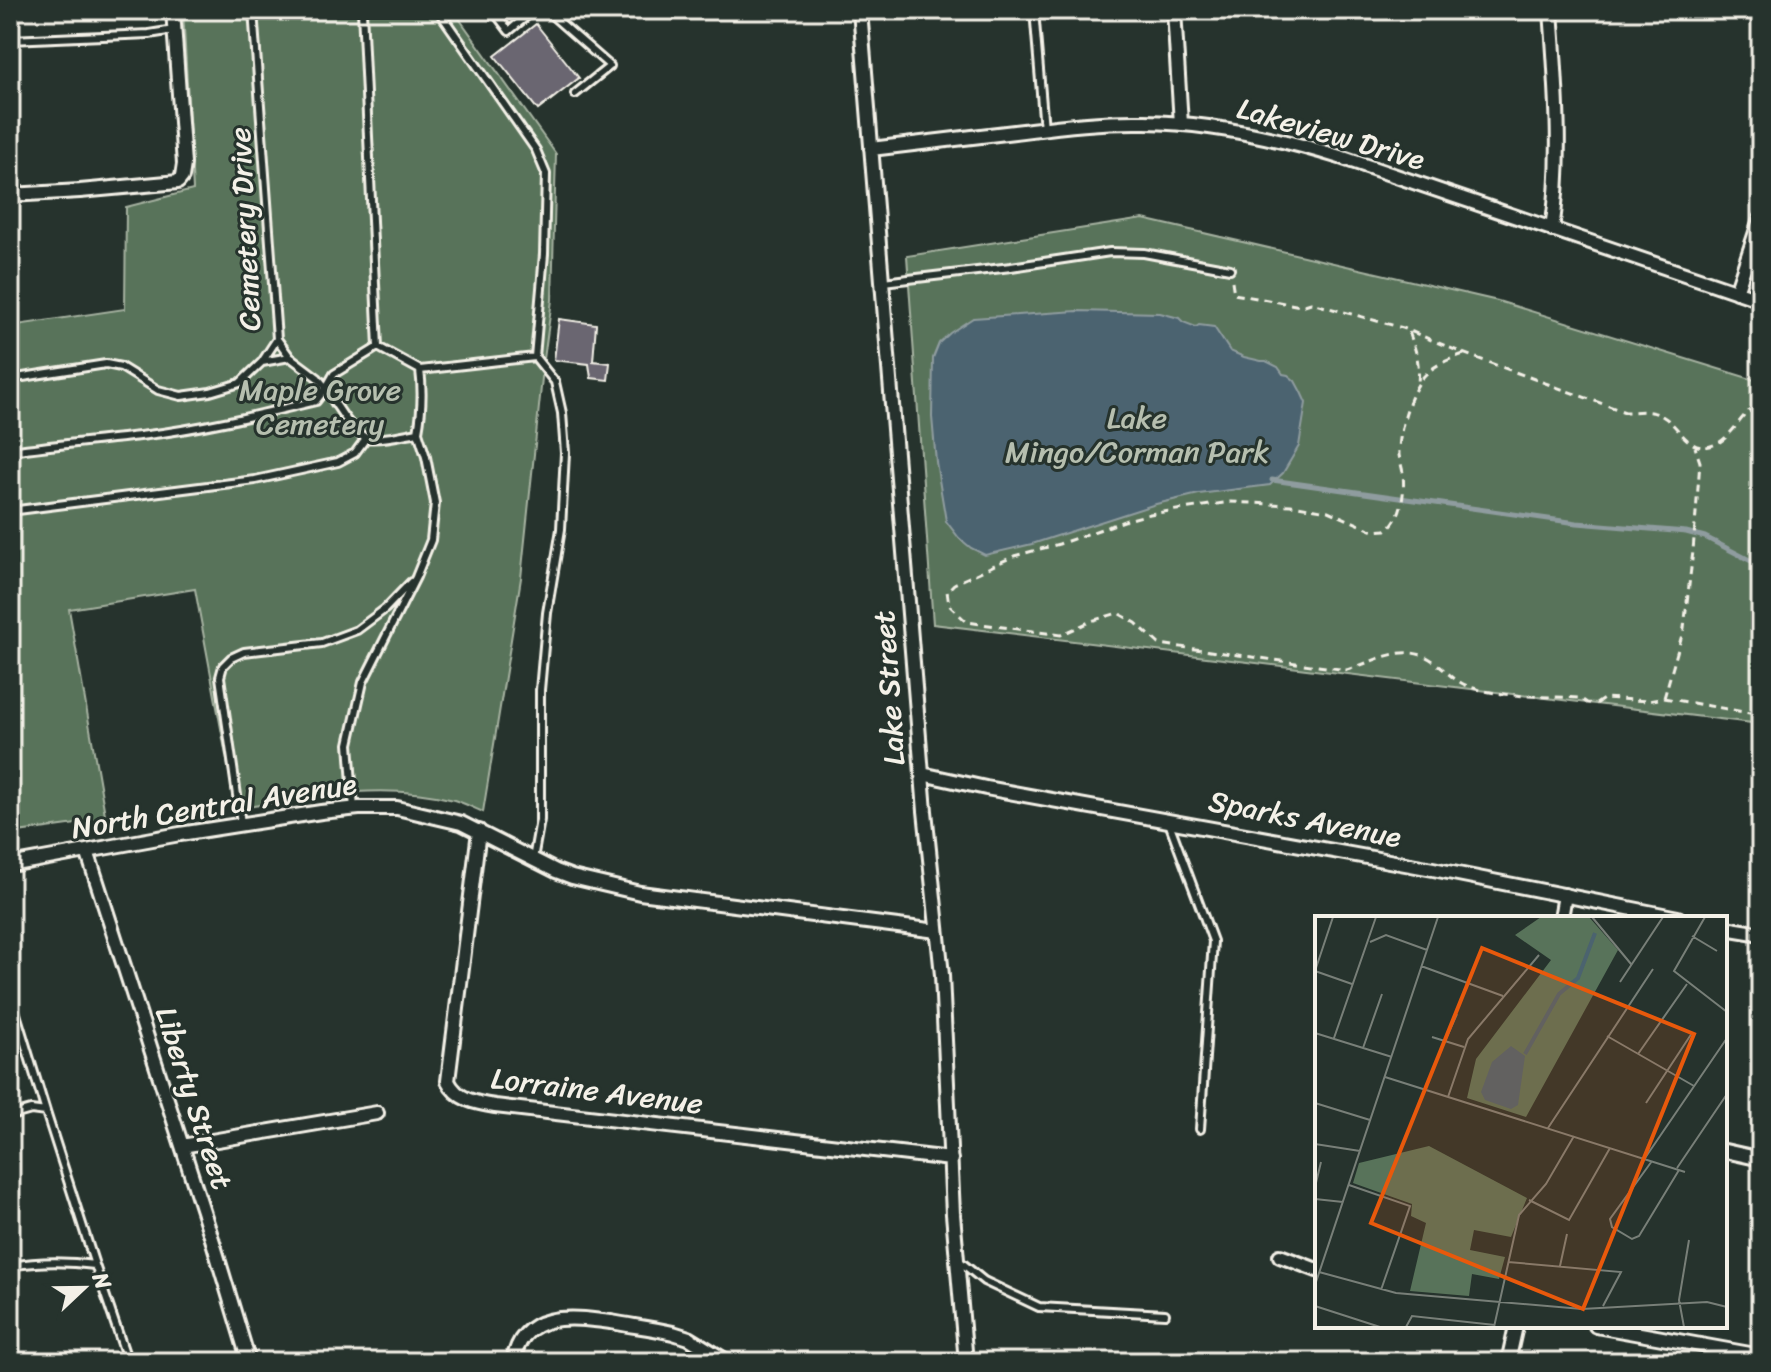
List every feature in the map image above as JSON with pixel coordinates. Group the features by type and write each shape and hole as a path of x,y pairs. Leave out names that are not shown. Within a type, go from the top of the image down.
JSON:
{"street":[{"path":"10,195 178,182 184,164 173,10"},
{"name":"Lake Street","path":"860,10 922,774 942,975 957,1259 966,1362"},
{"path":"1174,10 1181,124"},
{"path":"1551,10 1557,149 1557,197 1552,230"},
{"name":"Lakeview Drive","path":"871,149 1119,122 1143,121 1234,131 1322,151 1761,300"},
{"path":"1736,292 1761,217"},
{"name":"Sparks Avenue","path":"922,774 1668,916"},
{"name":"North Central Avenue","path":"10,865 321,812 397,808 461,823 572,877 640,893 937,931"},
{"name":"Lorraine Avenue","path":"479,831 448,1081 456,1093 495,1106 951,1159"},
{"name":"Liberty Street","path":"87,851 249,1362"},
{"path":"1561,916 1565,895"},
{"path":"1727,928 1761,934"},
{"path":"182,1146 377,1113"},
{"path":"1727,1151 1761,1159"},
{"path":"1280,1256 1315,1269"},
{"path":"513,1362 515,1350 531,1330 541,1323 568,1317 673,1333 697,1342 728,1362"},
{"path":"1508,1362 1516,1328"},
{"path":"1607,1328 1761,1356"}],"lane":[{"name":"Cemetery Drive","path":"10,379 106,364 121,367 158,390 181,396 240,383 262,362 277,339 253,10"},
{"path":"362,10 378,347"},
{"path":"438,10 536,150 546,174 544,254 535,357 555,382 562,413 565,453 561,529 547,613 540,690 540,820 533,859"},
{"path":"493,10 509,31 534,10"},
{"path":"546,10 610,66 575,94"},
{"path":"1034,10 1044,129"},
{"path":"10,40 149,34 174,30"},
{"path":"883,282 1110,252 1144,253 1230,269"},
{"path":"277,339 290,357 318,378 336,407 366,438 418,432"},
{"path":"378,347 420,370 535,357"},
{"path":"10,451 141,436 249,417 316,401 334,374 378,347"},
{"path":"262,362 290,357"},
{"path":"354,809 349,744 363,682 416,577 431,540 435,503 418,432 423,408 420,370"},
{"path":"10,511 255,480 338,462 355,453 366,438"},
{"path":"241,824 220,677 223,666 244,652 322,643 357,630 385,609 416,577"},
{"path":"1168,820 1213,941 1200,1129"},
{"path":"10,994 128,1362"},
{"path":"10,1116 31,1110 46,1112"},
{"path":"957,1259 984,1281 1039,1307 1165,1314"},
{"path":"10,1266 42,1262 95,1265"}],"path":[{"path":"1230,269 1234,294 1301,306 1311,303 1408,330 1464,354 1625,412 1649,411 1663,416 1695,446 1703,448 1717,444 1749,411 1761,414"},
{"path":"1408,330 1418,355 1418,383 1401,436 1399,453 1403,475 1400,513 1390,528 1374,531 1328,511 1291,505 1230,502 1150,514 992,565 954,584 947,591 949,605 967,622 1061,635 1118,613 1136,623 1159,644 1347,670 1396,653 1412,654 1427,657 1455,681 1505,694 1580,698 1596,704 1605,698 1648,701 1664,698 1761,715"},
{"path":"1418,383 1428,371 1464,354"},
{"path":"1664,698 1684,628 1700,462 1695,446"}],"green space":[{"name":"Maple Grove Cemetery","path":"183,10 453,10 556,154 552,300 521,578 483,812 454,800 427,794 372,791 236,809 195,589 69,609 106,820 10,833 10,326 125,309 126,207 193,190"},
{"name":"Lake Mingo/Corman Park","path":"1143,219 1498,301 1761,382 1761,724 933,624 907,256"}],"water":[{"path":"1077,311 1160,313 1196,327 1214,327 1230,351 1278,367 1295,381 1306,403 1299,446 1283,473 1270,485 1199,494 1156,504 1032,544 985,555 971,548 946,521 936,462 932,417 933,358 939,343 973,318"}],"building":[{"path":"536,24 579,78 538,110 495,56"},
{"path":"559,319 596,324 593,361 610,363 608,380 591,378 589,364 554,360"}],"waterway":[{"path":"1272,480 1577,523 1686,532 1705,537 1761,566"}]}
